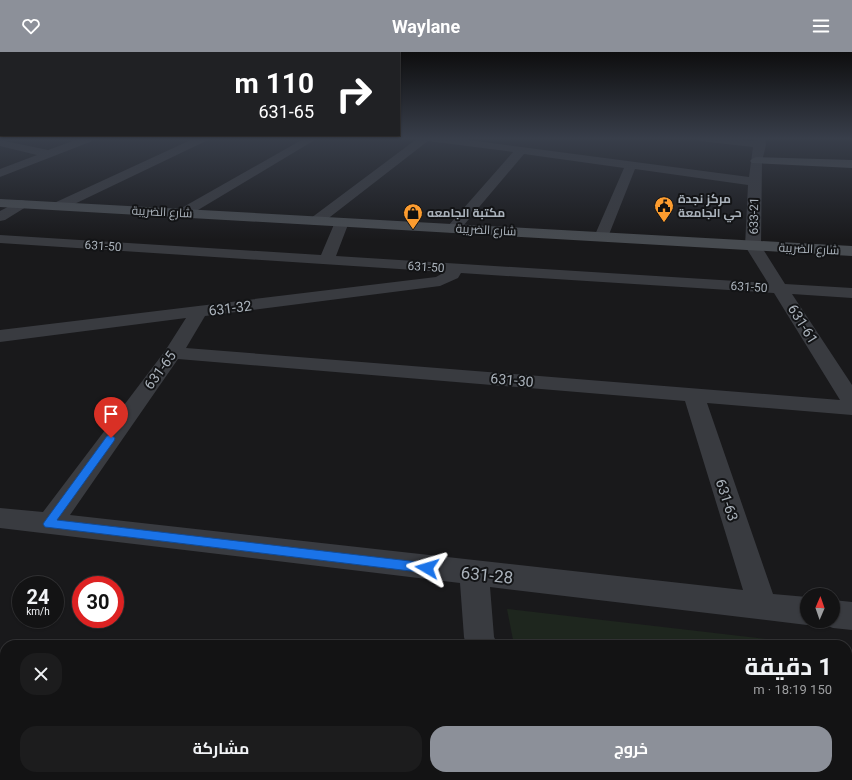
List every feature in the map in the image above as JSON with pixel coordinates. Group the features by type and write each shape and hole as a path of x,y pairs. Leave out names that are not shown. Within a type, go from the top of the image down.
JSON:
{"street":[{"path":"59,206 132,172"},
{"path":"183,213 254,172"},
{"path":"316,221 380,172"},
{"path":"453,229 502,172"},
{"path":"601,237 628,172"},
{"path":"682,172 755,182"},
{"name":"633-21","path":"753,246 755,172"},
{"name":"شارع الضريبة","path":"0,203 852,251"},
{"path":"0,217 21,204"},
{"path":"326,260 342,222"},
{"name":"631-50","path":"0,239 454,269 852,293"},
{"name":"631-61","path":"753,246 852,402"},
{"name":"631-32","path":"0,336 440,281 452,275 454,269"},
{"name":"631-65","path":"49,524 173,353 199,311"},
{"name":"631-30","path":"173,353 852,408"},
{"name":"631-63","path":"693,394 762,605"},
{"name":"631-28","path":"0,518 800,610"},
{"path":"474,573 480,640"},
{"path":"840,615 852,616"}],"shaded area":[{"path":"507,609 776,640 513,640"}],"place":[{"name":"مركز نجدة حي الجامعة","path":"664,223"},
{"name":"مكتبة الجامعه","path":"413,230"}],"route":[{"path":"111,438 49,524 427,568"}]}
